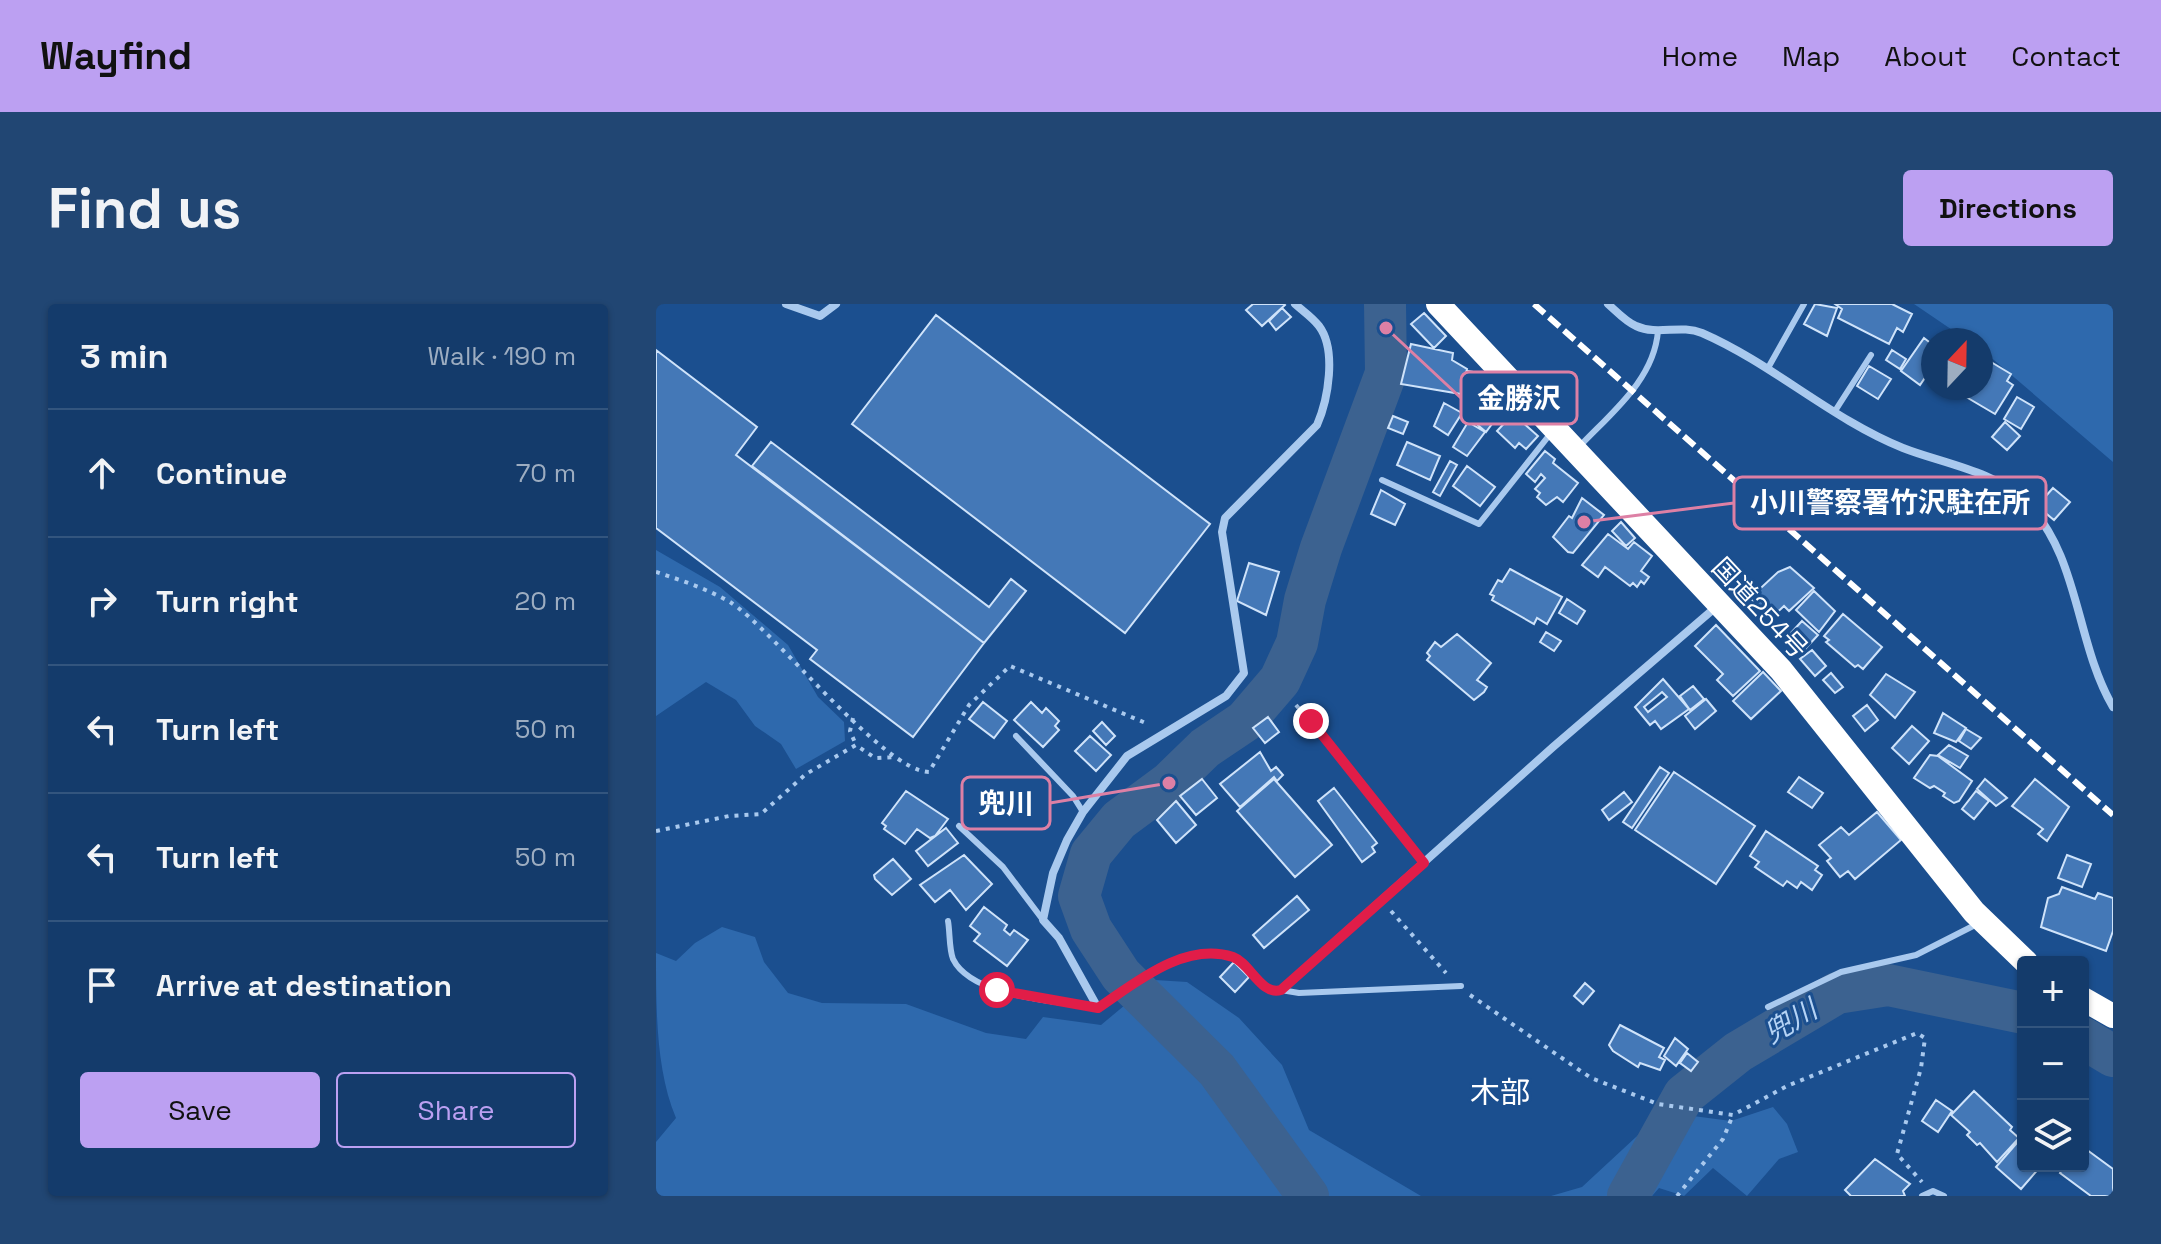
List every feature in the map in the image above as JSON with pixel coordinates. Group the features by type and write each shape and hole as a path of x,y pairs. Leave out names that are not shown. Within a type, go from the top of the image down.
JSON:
{"highway":[{"name":"国道254号","path":"1438,304 1781,670 1982,921 2020,956"},
{"path":"2089,1002 2113,1016"}],"street":[{"path":"786,304 820,316 836,304"},
{"path":"1295,304 1320,326 1327,345 1326,405 1317,425 1225,518 1222,532 1244,673 1226,696 1127,756 1083,812 1053,873 1043,920 1059,938 1098,1008 1155,970 1210,954 1235,957 1268,989 1281,990 1719,604"},
{"path":"1608,304 1636,326 1658,331 1694,330 1768,368 1865,431 1904,448 1972,470 2024,500 2053,537 2067,572 2081,631 2113,707"}],"lane":[{"path":"1768,368 1804,304"},
{"path":"1577,450 1647,374 1657,348 1658,331"},
{"path":"1835,411 1871,355"},
{"path":"1382,480 1479,524 1555,427"},
{"path":"1016,736 1073,796 1083,812"},
{"path":"959,826 1003,867 1043,920"},
{"path":"948,921 953,958 972,981 997,990 1098,1008"},
{"path":"1768,1007 1841,972 1916,955 1982,921"},
{"path":"1281,990 1299,993 1461,986"},
{"path":"1922,1196 1933,1191 1944,1196"}],"path":[{"path":"656,572 732,604 853,718 916,772 929,772 969,705 1010,666 1169,732"},
{"path":"1296,705 1424,863"},
{"path":"853,718 850,731 856,745 875,758 896,757"},
{"path":"656,831 729,816 761,814 806,774 856,745"},
{"path":"1383,899 1432,961 1492,1013 1591,1078 1658,1104 1733,1115 1787,1086 1917,1033 1925,1038 1921,1068 1897,1154 1933,1191"},
{"path":"1677,1196 1723,1139 1733,1115"}],"shaded area":[{"path":"1914,304 2113,304 2113,462 1993,359 1993,328 1949,328"},
{"path":"656,550 720,587 788,645 818,697 844,722 845,741 796,769 781,744 755,726 736,700 706,682 656,716"},
{"path":"722,927 755,937 764,962 788,993 822,1003 906,1004 986,1033 1026,1039 1043,1017 1101,1025 1155,980 1187,982 1239,1018 1282,1065 1309,1130 1421,1196 661,1196 656,1192 656,1142 676,1118 661,1060 656,953 676,961 695,943"},
{"path":"1773,1107 1787,1124 1798,1152 1779,1159 1747,1196 1713,1168 1684,1196 1659,1188 1652,1196 1551,1196 1582,1187 1663,1112 1731,1121"}],"building":[{"path":"1253,304 1285,305 1262,326 1246,310"},
{"path":"1815,304 1837,308 1827,336 1804,324"},
{"path":"1835,304 1892,304 1912,314 1903,332 1897,328 1889,344 1838,318 1842,309"},
{"path":"1282,308 1291,317 1276,330 1269,321"},
{"path":"1424,313 1446,336 1434,348 1411,324"},
{"path":"936,315 1210,524 1125,633 852,424"},
{"path":"1921,342 1920,385 1901,371"},
{"path":"1411,344 1453,353 1452,360 1467,369 1461,394 1401,384"},
{"path":"656,350 757,427 736,455 984,643 913,737 810,659 817,650 656,528"},
{"path":"1892,350 1906,359 1900,369 1886,360"},
{"path":"1993,363 2011,374 2007,381 2013,385 1995,414 1971,400 1993,400"},
{"path":"1869,366 1891,379 1878,399 1857,386"},
{"path":"1468,371 1479,373 1472,391 1463,389"},
{"path":"2017,397 2034,407 2021,429 2004,419"},
{"path":"1486,399 1503,409 1486,432 1473,421"},
{"path":"1444,403 1462,413 1448,435 1434,426"},
{"path":"1513,414 1538,436 1526,449 1519,443 1515,448 1497,431"},
{"path":"1393,416 1408,422 1403,434 1388,428"},
{"path":"1468,422 1485,432 1467,456 1453,447"},
{"path":"2005,422 2020,436 2007,450 1992,437"},
{"path":"771,442 989,607 1011,579 1026,591 984,643 752,466"},
{"path":"1407,442 1440,456 1430,480 1397,465"},
{"path":"1545,451 1555,459 1553,463 1578,483 1563,502 1557,497 1546,505 1537,497 1540,493 1535,489 1545,478 1541,474 1535,482 1526,474"},
{"path":"1450,461 1457,465 1440,496 1433,492"},
{"path":"1467,466 1495,487 1480,506 1453,486"},
{"path":"2053,488 2070,502 2054,520 2037,506"},
{"path":"1381,490 1405,504 1395,525 1371,514"},
{"path":"1582,498 1604,515 1573,553 1568,552 1553,537 1569,516 1572,518"},
{"path":"1621,522 1635,538 1626,546 1612,531"},
{"path":"1608,534 1628,549 1634,542 1652,556 1641,571 1649,577 1644,584 1641,581 1637,587 1633,583 1630,586 1605,567 1598,577 1582,565"},
{"path":"1249,563 1279,572 1266,615 1237,601"},
{"path":"1790,567 1814,588 1789,611 1784,606 1771,618 1750,598 1778,572"},
{"path":"1510,569 1562,597 1547,624 1537,618 1534,624 1492,600 1494,596 1490,594 1498,580 1502,582"},
{"path":"1814,591 1835,611 1819,632 1796,610"},
{"path":"1567,599 1585,611 1577,624 1559,613"},
{"path":"1843,614 1882,647 1863,669 1858,665 1855,667 1826,642 1829,640 1824,636"},
{"path":"1802,621 1818,635 1806,648 1790,634"},
{"path":"1716,625 1760,671 1733,696 1717,680 1723,674 1695,646"},
{"path":"1546,632 1561,641 1554,651 1540,642"},
{"path":"1457,634 1491,663 1477,680 1487,687 1474,700 1427,660 1430,656 1427,653 1435,642 1441,647"},
{"path":"1812,650 1826,666 1815,676 1800,659"},
{"path":"1763,672 1781,691 1751,719 1733,701"},
{"path":"1831,673 1843,687 1835,693 1823,680"},
{"path":"1886,674 1915,692 1895,718 1870,695"},
{"path":"1663,679 1689,709 1661,729 1655,721 1650,725 1635,707","holes":["1662,692 1667,697 1648,712 1644,707"]},
{"path":"1693,686 1704,699 1690,710 1680,696"},
{"path":"1706,699 1716,711 1695,729 1685,716"},
{"path":"983,702 1007,721 994,738 969,719"},
{"path":"1031,702 1042,713 1046,708 1059,721 1055,726 1059,730 1043,747 1014,720"},
{"path":"1867,705 1878,720 1865,731 1853,716"},
{"path":"1943,713 1966,728 1956,742 1934,733"},
{"path":"1268,717 1279,732 1265,743 1253,728"},
{"path":"1102,722 1115,736 1106,745 1093,731"},
{"path":"1912,726 1929,741 1909,764 1892,748"},
{"path":"1966,729 1981,738 1971,749 1959,741"},
{"path":"1090,736 1111,755 1096,771 1075,751"},
{"path":"1949,745 1968,756 1960,768 1938,755"},
{"path":"1260,752 1271,771 1276,767 1283,775 1277,781 1274,777 1240,807 1220,784"},
{"path":"1930,755 1938,756 1972,781 1959,801 1954,803 1934,786 1930,788 1914,778"},
{"path":"1660,767 1669,773 1632,828 1623,822"},
{"path":"1674,772 1755,826 1716,884 1635,830"},
{"path":"1799,777 1823,793 1812,808 1788,792"},
{"path":"1202,779 1217,798 1196,815 1180,796"},
{"path":"1274,779 1332,845 1295,877 1237,811"},
{"path":"1985,779 2007,798 1996,806 1977,789"},
{"path":"2035,779 2069,807 2047,841 2038,834 2043,829 2012,806"},
{"path":"1334,788 1377,843 1372,847 1375,852 1362,862 1318,801"},
{"path":"906,791 948,819 935,836 930,838 917,829 905,844 884,829 886,826 882,823"},
{"path":"1976,791 1989,801 1974,819 1962,809"},
{"path":"1624,792 1632,802 1609,820 1602,810"},
{"path":"1176,801 1196,825 1176,843 1157,820"},
{"path":"1877,812 1901,840 1855,879 1848,871 1840,877 1827,861 1831,858 1819,845 1841,827 1849,835"},
{"path":"946,828 958,843 928,866 916,851"},
{"path":"1766,831 1818,866 1815,870 1822,875 1812,890 1801,882 1797,888 1787,881 1783,886 1755,867 1759,862 1750,856"},
{"path":"964,855 992,884 966,910 950,890 935,902 920,885"},
{"path":"2067,855 2091,864 2082,887 2058,878"},
{"path":"893,859 911,879 892,895 874,875"},
{"path":"2062,887 2095,899 2098,893 2113,898 2113,931 2106,951 2041,927 2048,898 2059,894"},
{"path":"1297,896 1309,910 1264,948 1253,935"},
{"path":"984,907 1007,925 1004,930 1010,935 1014,930 1028,940 1007,966 974,941 980,934 970,926"},
{"path":"1234,962 1249,977 1235,992 1220,977"},
{"path":"1585,983 1594,991 1583,1004 1574,996"},
{"path":"1620,1025 1664,1048 1659,1057 1665,1060 1660,1070 1640,1063 1638,1067 1613,1051 1609,1045"},
{"path":"1675,1038 1688,1049 1676,1066 1664,1056"},
{"path":"1687,1053 1698,1062 1691,1071 1680,1063"},
{"path":"1974,1091 2012,1127 2010,1130 2017,1140 1997,1162 1980,1143 1977,1145 1967,1135 1970,1132 1951,1115"},
{"path":"1936,1100 1952,1111 1938,1132 1922,1121"},
{"path":"2017,1143 2017,1172 2036,1172 2021,1189 1996,1167"},
{"path":"2089,1151 2113,1169 2113,1196 2091,1196 2060,1173 2089,1172"},
{"path":"1875,1159 1910,1184 1903,1191 1905,1196 1851,1196 1845,1190"}],"waterway":[{"name":"兜川","path":"1308,1196 1217,1070 1121,975 1091,929 1079,896 1091,854 1119,820 1169,783 1205,748 1245,721 1280,680 1297,643 1305,600 1321,548 1386,373 1385,304"},
{"path":"1386,328 1399,304"},
{"name":"兜川","path":"1628,1196 1684,1095 1738,1052 1837,993 1888,985 2017,1012"},
{"name":"兜川","path":"2089,1042 2113,1056"}],"railway":[{"path":"1534,304 2113,815"}],"place":[{"name":"金勝沢","path":"1386,328"},
{"name":"小川警察署竹沢駐在所","path":"1584,522"},
{"name":"兜川","path":"1169,783"}],"district":[{"name":"木部","path":"1500,1093"}],"route":[{"path":"997,990 1098,1008 1155,970 1210,954 1235,957 1268,989 1281,990 1424,863 1311,721"}]}
